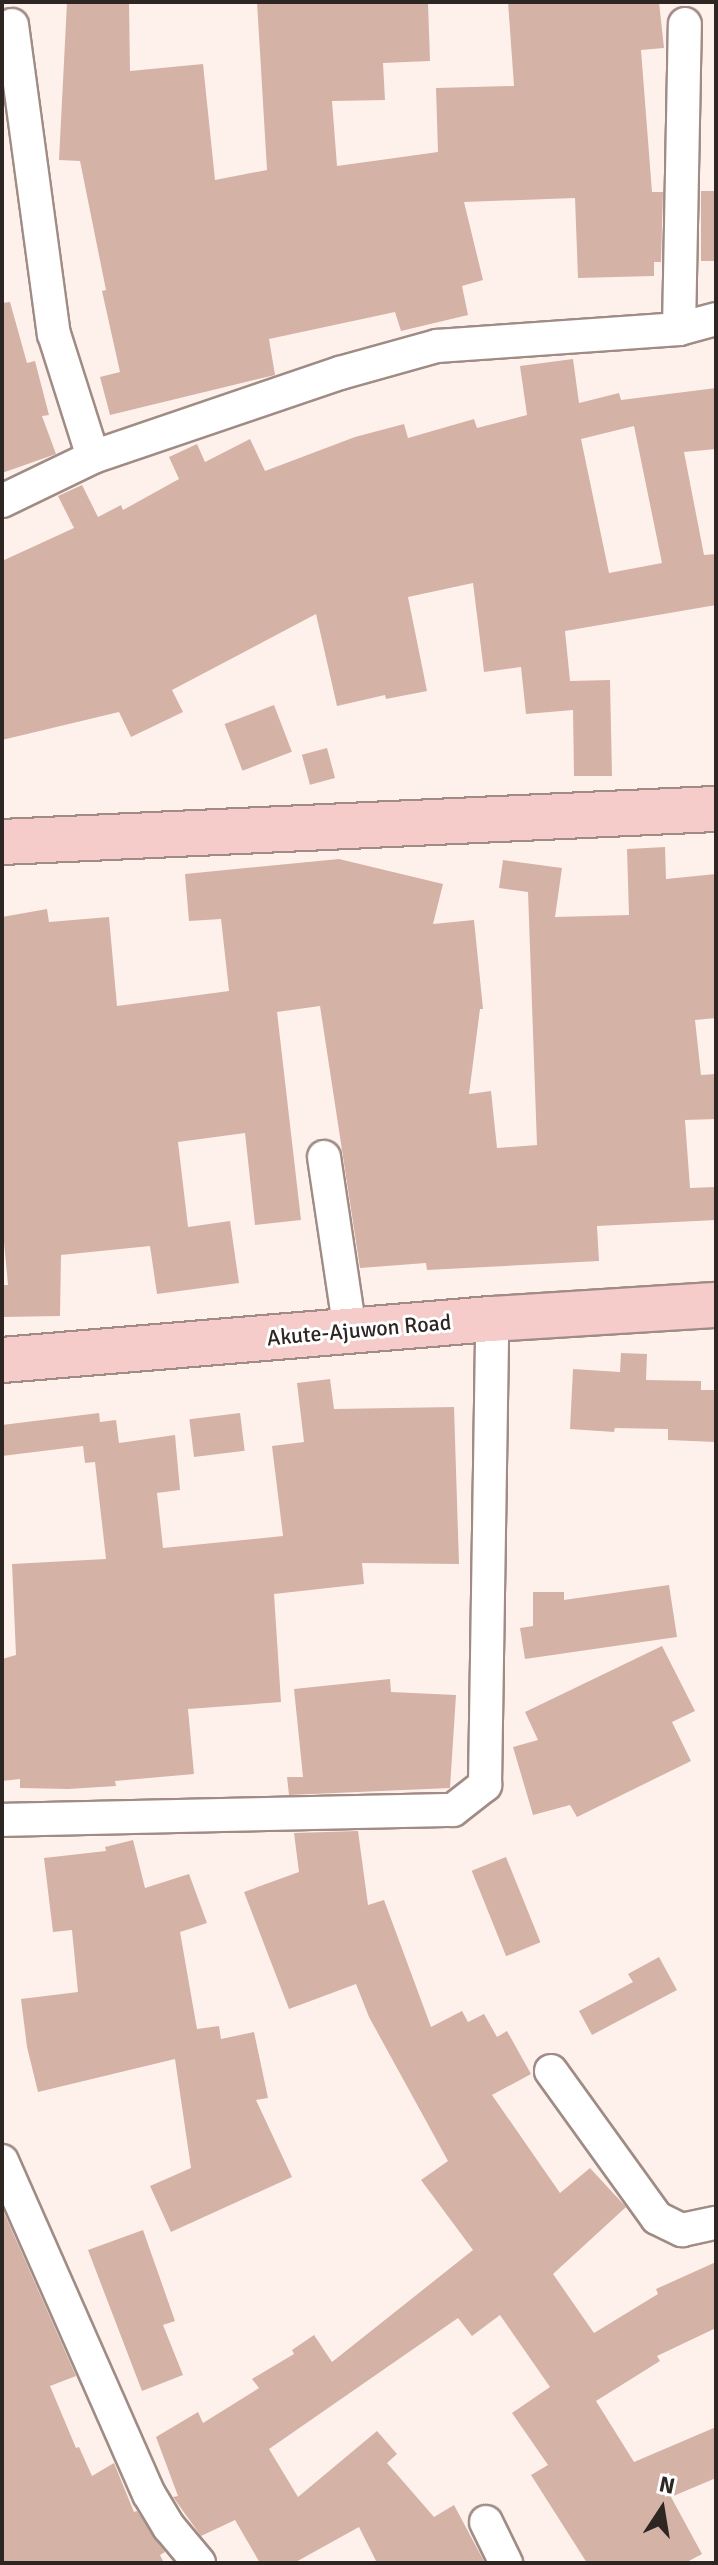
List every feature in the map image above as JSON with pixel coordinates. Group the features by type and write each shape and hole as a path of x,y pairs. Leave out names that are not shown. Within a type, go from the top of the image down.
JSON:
{"main road":[{"path":"2,842 716,809"},
{"name":"Akute-Ajuwon Road","path":"2,1360 492,1319 716,1305"}],"street":[{"path":"679,329 685,24"},
{"path":"12,25 54,334 93,457"},
{"path":"2,501 93,457 340,373 437,346 679,329 716,319"},
{"path":"324,1157 350,1331"},
{"path":"2,1820 453,1810 485,1785 492,1319"},
{"path":"551,2071 657,2218 682,2230 716,2223"},
{"path":"2,2161 149,2494 169,2527 199,2563"},
{"path":"486,2522 506,2563"}],"building":[{"path":"67,2 129,2 130,71 203,64 215,180 267,170 257,2 428,2 430,61 383,63 385,100 332,101 337,166 438,152 436,88 514,86 508,2 659,2 664,48 641,50 652,192 663,192 661,262 654,262 654,276 578,278 575,198 464,202 483,280 462,286 468,315 401,331 395,312 269,339 275,375 110,415 100,377 120,372 102,291 106,290 80,161 59,160"},
{"path":"701,191 716,191 716,261 701,261"},
{"path":"10,302 27,363 35,361 49,415 42,416 56,454 2,473 2,303"},
{"path":"573,359 579,403 619,393 621,400 716,388 716,449 684,452 704,555 716,554 716,605 565,631 570,681 610,680 612,776 574,776 573,710 526,714 521,667 484,672 473,583 408,597 427,691 386,699 385,695 337,706 316,614 172,690 183,712 131,737 119,712 2,740 2,561 74,528 58,496 82,485 98,517 121,505 123,510 179,479 169,457 197,444 205,462 250,439 265,471 355,437 404,424 408,438 474,419 477,428 527,415 520,366","holes":["634,426 662,563 609,573 581,439"]},
{"path":"274,705 292,752 242,771 225,724"},
{"path":"327,748 335,778 310,785 302,755"},
{"path":"665,847 666,879 716,874 716,1018 695,1020 701,1075 716,1074 716,1119 685,1120 690,1188 716,1187 716,1220 597,1226 599,1261 427,1270 426,1263 360,1268 320,1006 277,1012 301,1220 255,1225 245,1133 178,1142 188,1227 230,1221 239,1283 157,1294 150,1246 61,1255 60,1316 2,1317 2,1285 8,1285 2,1221 2,917 47,909 49,922 109,917 117,1006 229,991 221,919 189,921 185,874 339,859 443,884 433,924 474,920 483,1009 480,1009 469,1094 491,1091 497,1148 537,1145 528,892 499,888 503,860 562,868 555,917 629,915 627,849"},
{"path":"621,1353 647,1354 646,1380 701,1381 701,1390 716,1390 716,1442 668,1440 668,1429 615,1428 614,1432 570,1429 573,1369 620,1372"},
{"path":"330,1379 334,1409 454,1407 459,1564 362,1563 364,1584 274,1594 281,1702 188,1709 194,1774 115,1781 116,1786 68,1789 20,1788 20,1779 2,1781 2,1659 16,1655 12,1564 106,1559 95,1462 85,1463 83,1446 2,1456 2,1425 99,1413 100,1422 116,1420 119,1443 175,1435 180,1490 157,1493 163,1548 283,1536 272,1446 304,1442 297,1383"},
{"path":"240,1413 245,1451 194,1457 189,1419"},
{"path":"669,1585 677,1637 525,1659 520,1628 533,1626 533,1592 564,1592 564,1600"},
{"path":"662,1646 695,1711 672,1722 691,1761 577,1817 570,1805 533,1815 513,1747 538,1740 525,1712"},
{"path":"390,1679 391,1692 456,1695 450,1788 289,1795 287,1777 303,1777 294,1689"},
{"path":"358,1831 368,1905 384,1900 431,2027 462,2011 468,2022 484,2014 497,2037 507,2031 531,2074 492,2095 560,2193 590,2168 626,2207 553,2274 594,2333 658,2294 656,2289 716,2262 716,2328 657,2356 660,2361 596,2401 634,2462 716,2427 716,2478 671,2497 702,2554 685,2563 587,2563 531,2475 548,2465 512,2413 550,2387 500,2315 472,2336 458,2318 269,2449 298,2497 377,2431 397,2454 387,2463 434,2517 454,2505 485,2563 377,2563 359,2527 294,2563 260,2563 235,2520 201,2536 173,2497 178,2496 156,2437 198,2412 203,2423 259,2388 252,2379 294,2354 292,2350 314,2335 332,2362 473,2250 421,2180 448,2161 369,2017 356,1984 289,2009 244,1892 299,1872 294,1833"},
{"path":"133,1840 145,1888 189,1874 207,1923 180,1932 197,2029 219,2026 221,2039 254,2032 268,2098 256,2100 292,2177 171,2232 150,2186 191,2168 175,2059 38,2092 27,2047 21,1999 78,1992 72,1930 53,1932 44,1858 106,1851 105,1847"},
{"path":"506,1857 540,1942 506,1956 472,1871"},
{"path":"659,1957 677,1990 592,2035 579,2011 633,1982 628,1974"},
{"path":"2,2208 76,2376 50,2386 76,2448 79,2447 92,2476 114,2463 134,2512 137,2511 165,2552 160,2555 164,2563 2,2563"},
{"path":"143,2230 175,2321 163,2325 183,2375 142,2391 88,2250"}]}
